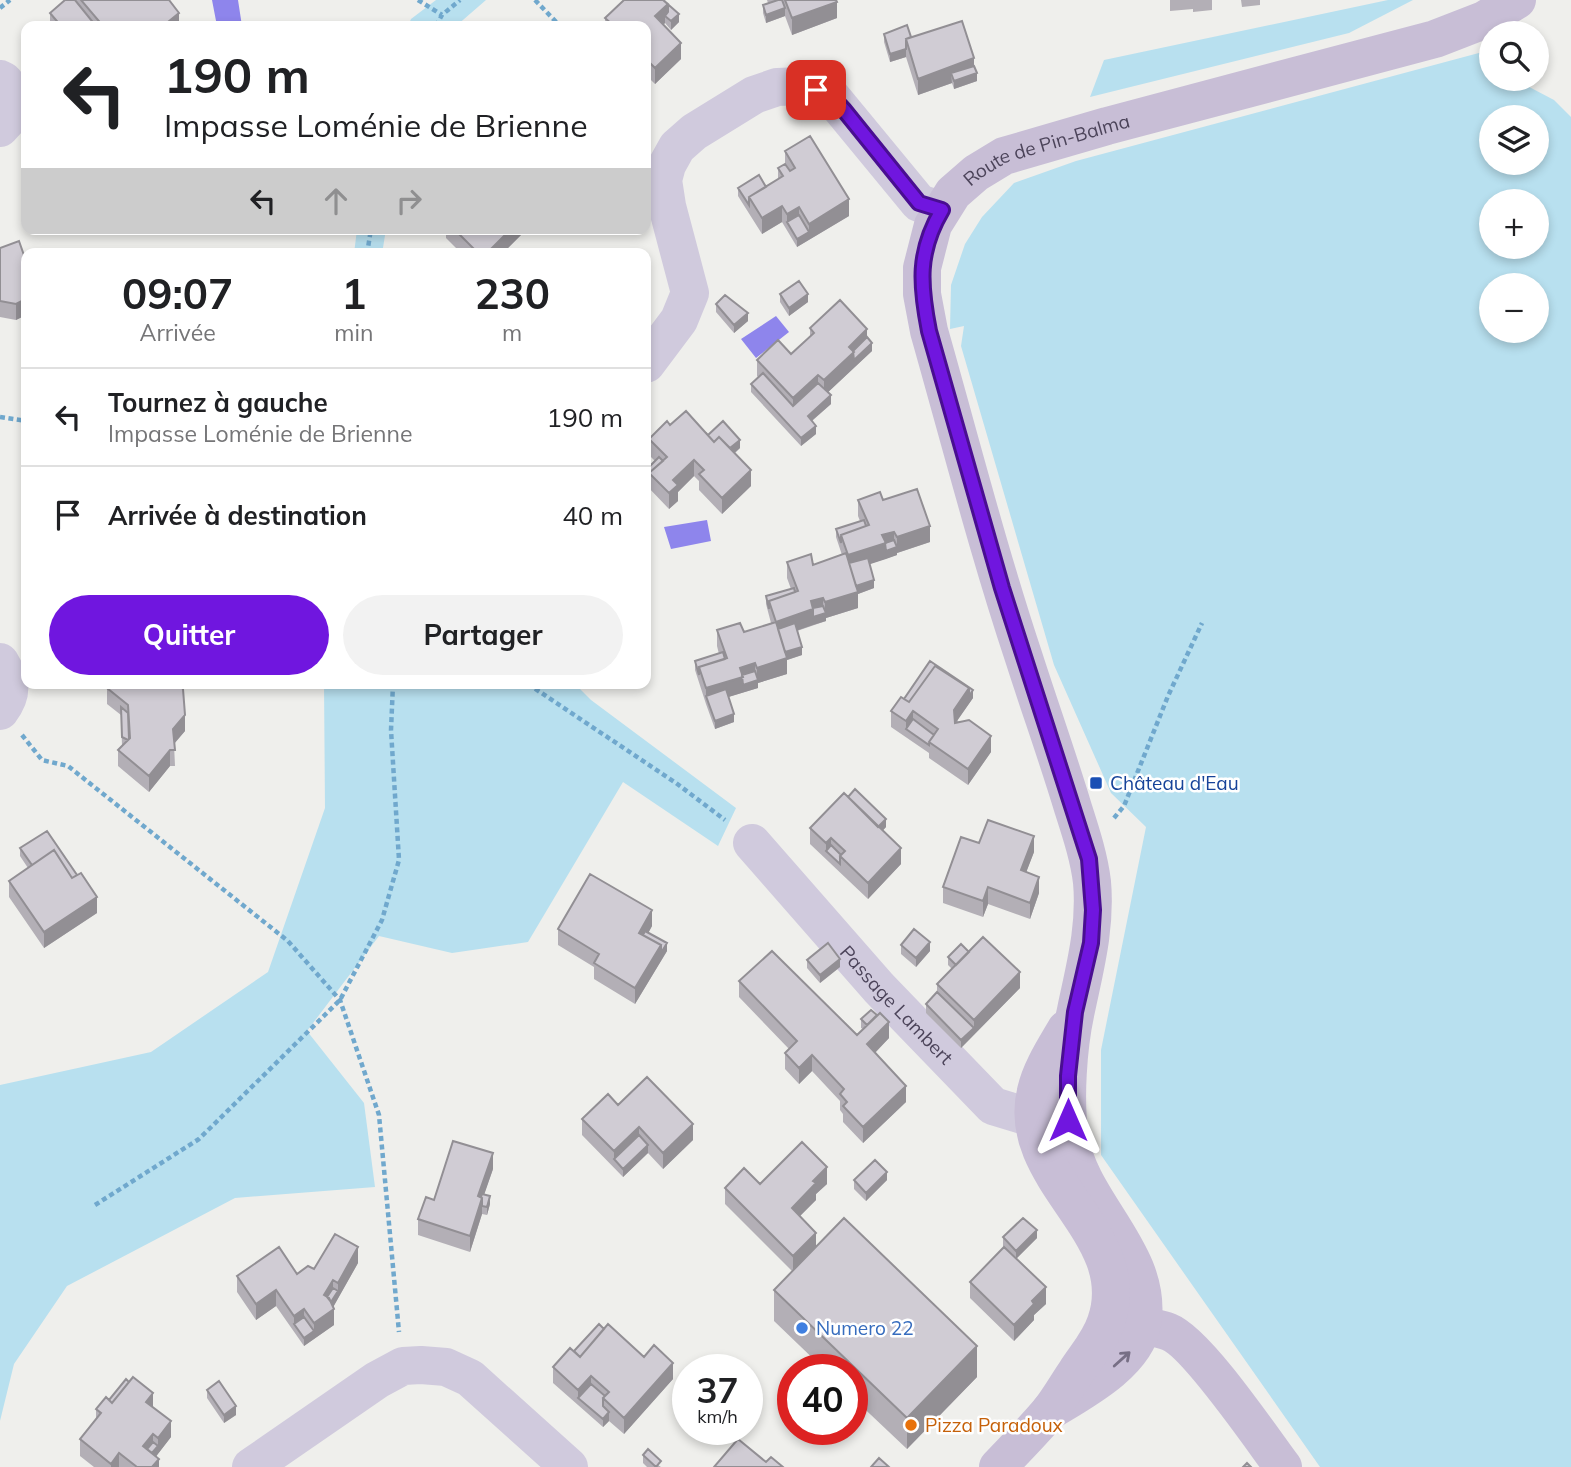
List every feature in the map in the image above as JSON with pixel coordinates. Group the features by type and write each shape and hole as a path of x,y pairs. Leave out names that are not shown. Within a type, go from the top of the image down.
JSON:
{"street":[{"name":"Route de Pin-Balma","path":"1125,1322 1112,1292 1107,1263 1095,1234 1049,1167 1039,1141 1051,1118 1033,1105 1040,1077 1075,1012 1091,943 1093,910 1089,859 1019,643 929,331 922,294 922,268 933,225 953,193 976,173 1004,156 1435,39 1484,20 1517,0"},
{"path":"0,79 15,95 10,117 0,128"},
{"path":"651,357 679,320 690,293 667,206 663,180 667,165 677,147 694,132 754,95 777,87 803,86 830,95 919,203 942,210"},
{"path":"0,662 9,677 10,694 1,710"},
{"name":"Passage Lambert","path":"752,843 879,988 993,1106 1012,1113 1051,1118"},
{"path":"999,1467 1050,1410 1096,1344 1125,1322 1170,1332 1191,1348 1283,1467"},
{"path":"251,1467 377,1380 403,1366 421,1364 446,1367 470,1378 569,1467"}],"path":[{"path":"0,8 10,0"},
{"path":"418,0 442,15"},
{"path":"439,21 460,0"},
{"path":"535,0 555,21"},
{"path":"0,417 21,420"},
{"path":"1124,806 1168,696 1202,623"},
{"path":"95,1205 199,1139 340,1000 382,920 399,860 391,730 393,689"},
{"path":"535,689 676,783 752,843"},
{"path":"1,710 42,760 68,766 288,941 340,1000 379,1115 403,1366"}],"shaded area":[{"path":"212,0 238,0 241,21 216,21"},
{"path":"436,0 486,0 462,21 410,21"},
{"path":"1388,0 1413,0 1349,33 1090,97 1104,60"},
{"path":"1479,53 1479,91 1537,91 1554,100 1571,117 1571,1467 1320,1467 1101,1155 1101,1050 1146,827 1111,793 1054,665 961,346 964,326 950,329 951,285 965,244 982,217 1014,183 1076,161"},
{"path":"356,235 385,235 383,248 355,248"},
{"path":"776,316 789,332 756,358 741,339"},
{"path":"707,520 711,541 671,549 664,527"},
{"path":"324,689 580,689 736,808 718,846 623,782 528,942 452,953 379,936 307,1031 364,1103 375,1187 235,1198 67,1286 14,1364 0,1421 0,1085 151,1052 268,972 325,808"}],"building":[{"path":"65,0 75,0 92,21 57,21 50,13"},
{"path":"81,0 169,0 179,13 169,21 99,21"},
{"path":"624,0 663,0 668,4 655,16 681,43 655,68 651,64 651,21 608,21 605,18"},
{"path":"782,0 785,8 766,15 763,5"},
{"path":"785,0 836,0 837,2 792,18"},
{"path":"668,4 679,14 671,21 665,16"},
{"path":"962,21 974,58 918,79 906,39"},
{"path":"907,25 911,37 906,39 906,49 890,54 884,34"},
{"path":"974,66 977,73 954,81 951,73"},
{"path":"810,136 849,199 809,224 799,207 787,214 782,206 762,218 749,197 783,176 778,168 785,164 790,171 795,168 785,151"},
{"path":"759,175 766,187 749,197 749,205 738,188"},
{"path":"799,215 809,232 797,239 787,222"},
{"path":"460,235 505,235 492,248 473,248"},
{"path":"19,241 21,248 21,302 16,304 0,301 0,248"},
{"path":"799,281 808,294 789,308 780,294"},
{"path":"725,295 748,313 734,325 716,304"},
{"path":"840,300 867,329 849,347 854,352 824,380 818,375 793,398 757,360 778,340 791,354 814,333 810,328"},
{"path":"867,337 872,343 854,360 853,351"},
{"path":"763,373 793,406 818,383 831,395 808,416 816,426 801,438 751,384"},
{"path":"686,411 714,442 719,437 751,470 722,498 699,474 704,470 694,460 673,480 678,485 669,493 651,475 651,471 667,457 651,441 651,437 667,421 670,425"},
{"path":"723,421 740,440 730,448 719,437 714,442 706,433 708,435"},
{"path":"659,457 663,461 651,471 651,465"},
{"path":"917,489 930,526 897,537 894,532 882,535 886,543 848,555 841,535 869,525 858,500 880,492 883,500"},
{"path":"864,520 866,526 841,535 841,543 836,529"},
{"path":"894,540 897,547 886,551 885,543"},
{"path":"846,553 858,592 825,602 823,598 811,601 813,609 776,622 769,601 798,591 787,562 811,554 813,565"},
{"path":"868,558 874,580 856,586 849,563"},
{"path":"794,588 795,592 769,601 769,609 766,596"},
{"path":"823,606 826,613 813,617 813,608"},
{"path":"776,622 787,658 757,668 755,663 740,668 743,677 706,688 699,667 727,658 717,630 740,623 744,632"},
{"path":"795,623 802,647 785,652 778,629"},
{"path":"723,652 725,659 699,667 699,675 695,661"},
{"path":"930,661 973,690 969,696 969,688 935,666 909,702 904,699"},
{"path":"935,666 969,688 954,710 955,723 969,720 991,736 968,769 929,742 938,729 913,711 906,721 891,711 901,697 909,702"},
{"path":"755,671 758,680 743,685 742,675"},
{"path":"108,689 183,689 185,715 173,729 175,750 170,750 149,776 118,750 130,738 128,705"},
{"path":"726,689 734,714 715,721 706,696"},
{"path":"121,707 128,713 128,740 122,737"},
{"path":"913,719 934,735 929,745 906,729"},
{"path":"855,789 886,819 878,827 848,797"},
{"path":"844,793 901,848 868,883 840,856 845,851 831,838 826,843 810,828"},
{"path":"988,820 1034,836 1021,870 1039,877 1030,903 988,887 983,901 943,887 961,837 979,843"},
{"path":"47,831 77,875 72,878 54,850 32,865 20,848"},
{"path":"831,845 841,855 840,864 826,851"},
{"path":"54,850 72,878 81,873 97,897 44,932 9,881"},
{"path":"590,874 652,910 639,933 661,945 635,988 594,963 599,954 558,929"},
{"path":"914,929 930,942 916,958 901,945"},
{"path":"645,931 667,943 661,953 661,945 643,935"},
{"path":"983,937 1020,972 974,1020 937,984"},
{"path":"828,943 840,959 820,975 807,960"},
{"path":"961,944 969,952 956,965 948,957"},
{"path":"772,951 857,1035 880,1013 889,1022 867,1044 906,1086 863,1127 843,1106 847,1102 840,1094 844,1089 812,1055 799,1068 785,1053 797,1041 739,981"},
{"path":"937,992 974,1028 961,1040 926,1004"},
{"path":"871,1010 877,1015 867,1025 861,1019"},
{"path":"647,1077 693,1124 663,1153 639,1127 614,1151 582,1119 608,1094 618,1105"},
{"path":"639,1135 648,1145 623,1169 614,1159"},
{"path":"453,1141 493,1153 478,1196 482,1198 470,1236 418,1219 426,1197 434,1200"},
{"path":"802,1142 827,1167 792,1208 816,1233 793,1256 725,1188 744,1168 760,1184"},
{"path":"875,1160 887,1172 866,1193 854,1180"},
{"path":"482,1194 490,1196 487,1207 482,1206"},
{"path":"844,1218 977,1346 907,1418 868,1380 868,1354 840,1354 774,1290"},
{"path":"1023,1218 1037,1230 1016,1251 1003,1237"},
{"path":"335,1234 358,1247 338,1283 333,1280 324,1295 329,1298 334,1309 314,1323 304,1309 294,1316 276,1290 256,1304 237,1276 279,1247 297,1274 308,1266 314,1269"},
{"path":"1004,1247 1046,1287 1014,1325 970,1282"},
{"path":"333,1288 338,1291 331,1302 327,1297"},
{"path":"304,1317 314,1331 304,1338 294,1324"},
{"path":"599,1324 604,1329 580,1357 574,1351"},
{"path":"608,1324 644,1357 654,1345 672,1364 624,1418 603,1398 609,1392 591,1376 578,1390 553,1367 570,1348 580,1357"},
{"path":"133,1377 153,1393 146,1402 171,1421 158,1438 153,1434 143,1446 159,1459 152,1467 137,1467 119,1453 111,1464 80,1439 101,1413 96,1409 106,1397 112,1403"},
{"path":"126,1379 129,1382 112,1403 109,1400"},
{"path":"219,1381 236,1406 224,1415 207,1390"},
{"path":"591,1384 605,1396 603,1406 609,1412 603,1419 578,1398"},
{"path":"153,1442 158,1446 152,1453 147,1449"},
{"path":"733,1445 745,1445 766,1462 771,1457 783,1467 714,1467"},
{"path":"648,1449 661,1461 656,1467 643,1455"},
{"path":"879,1458 889,1467 871,1467"}],"place":[{"name":"Château d'Eau","path":"1096,783"},
{"name":"Numero 22","path":"802,1328"},
{"name":"Pizza Paradoux","path":"911,1425"}],"route":[{"path":"816,90 830,95 844,110 919,203 942,210 926,245 922,268 922,294 929,331 1002,588 1089,859 1093,910 1091,943 1075,1012 1068,1076 1068,1120"}]}
